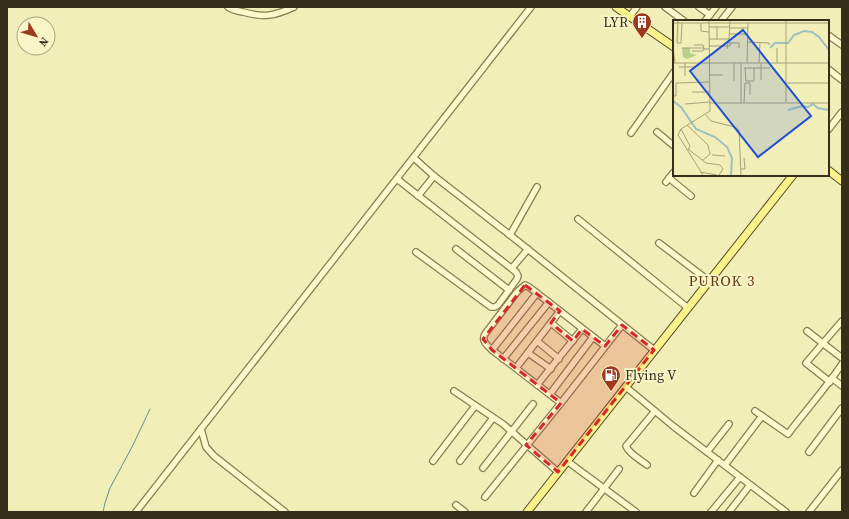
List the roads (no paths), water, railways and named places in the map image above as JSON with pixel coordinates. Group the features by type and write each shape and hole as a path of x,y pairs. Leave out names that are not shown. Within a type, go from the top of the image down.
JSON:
{"main road":[{"path":"616,7 673,46"},
{"path":"829,171 842,181"},
{"path":"527,512 792,176"}],"street":[{"path":"228,7 262,16 278,14 294,7"},
{"path":"136,512 398,179 531,7"},
{"path":"630,16 637,7"},
{"path":"665,7 683,20"},
{"path":"699,7 710,15"},
{"path":"706,20 716,7"},
{"path":"722,20 732,7"},
{"path":"829,36 842,45"},
{"path":"829,70 842,80"},
{"path":"630,133 673,73"},
{"path":"829,129 842,112"},
{"path":"657,132 673,145"},
{"path":"414,158 434,176 654,350"},
{"path":"673,173 668,180 691,196"},
{"path":"418,196 434,176"},
{"path":"398,179 512,268 518,276 495,307 491,307 416,252"},
{"path":"510,235 537,187"},
{"path":"578,219 688,308"},
{"path":"659,242 709,282"},
{"path":"456,249 509,290"},
{"path":"512,268 528,249"},
{"path":"561,403 483,342 483,337 517,292 525,285 529,287 605,346"},
{"path":"492,350 537,293"},
{"path":"503,359 549,302"},
{"path":"516,368 560,311"},
{"path":"842,321 806,363 842,386"},
{"path":"551,323 573,341"},
{"path":"485,497 561,403 622,324"},
{"path":"538,385 582,329"},
{"path":"807,331 842,358"},
{"path":"550,394 593,337"},
{"path":"537,341 559,359"},
{"path":"528,352 550,369"},
{"path":"755,411 788,434 842,364"},
{"path":"626,387 707,452 786,512"},
{"path":"454,391 511,432 558,472"},
{"path":"482,468 533,404"},
{"path":"433,461 476,406"},
{"path":"809,452 842,408"},
{"path":"647,465 631,453 626,446 655,411"},
{"path":"725,465 762,416"},
{"path":"460,461 493,418"},
{"path":"707,452 729,424"},
{"path":"201,429 206,447 214,456 285,512"},
{"path":"694,493 718,460"},
{"path":"568,461 636,512"},
{"path":"586,512 619,469"},
{"path":"809,512 842,470"},
{"path":"711,512 740,477"},
{"path":"729,512 750,485"},
{"path":"456,505 466,512"}],"waterway":[{"path":"103,512 110,488 150,409"}],"place":[{"name":"LYR","path":"642,39"},
{"name":"Flying V","path":"611,392"}],"district":[{"name":"PUROK 3","path":"722,281"}]}
